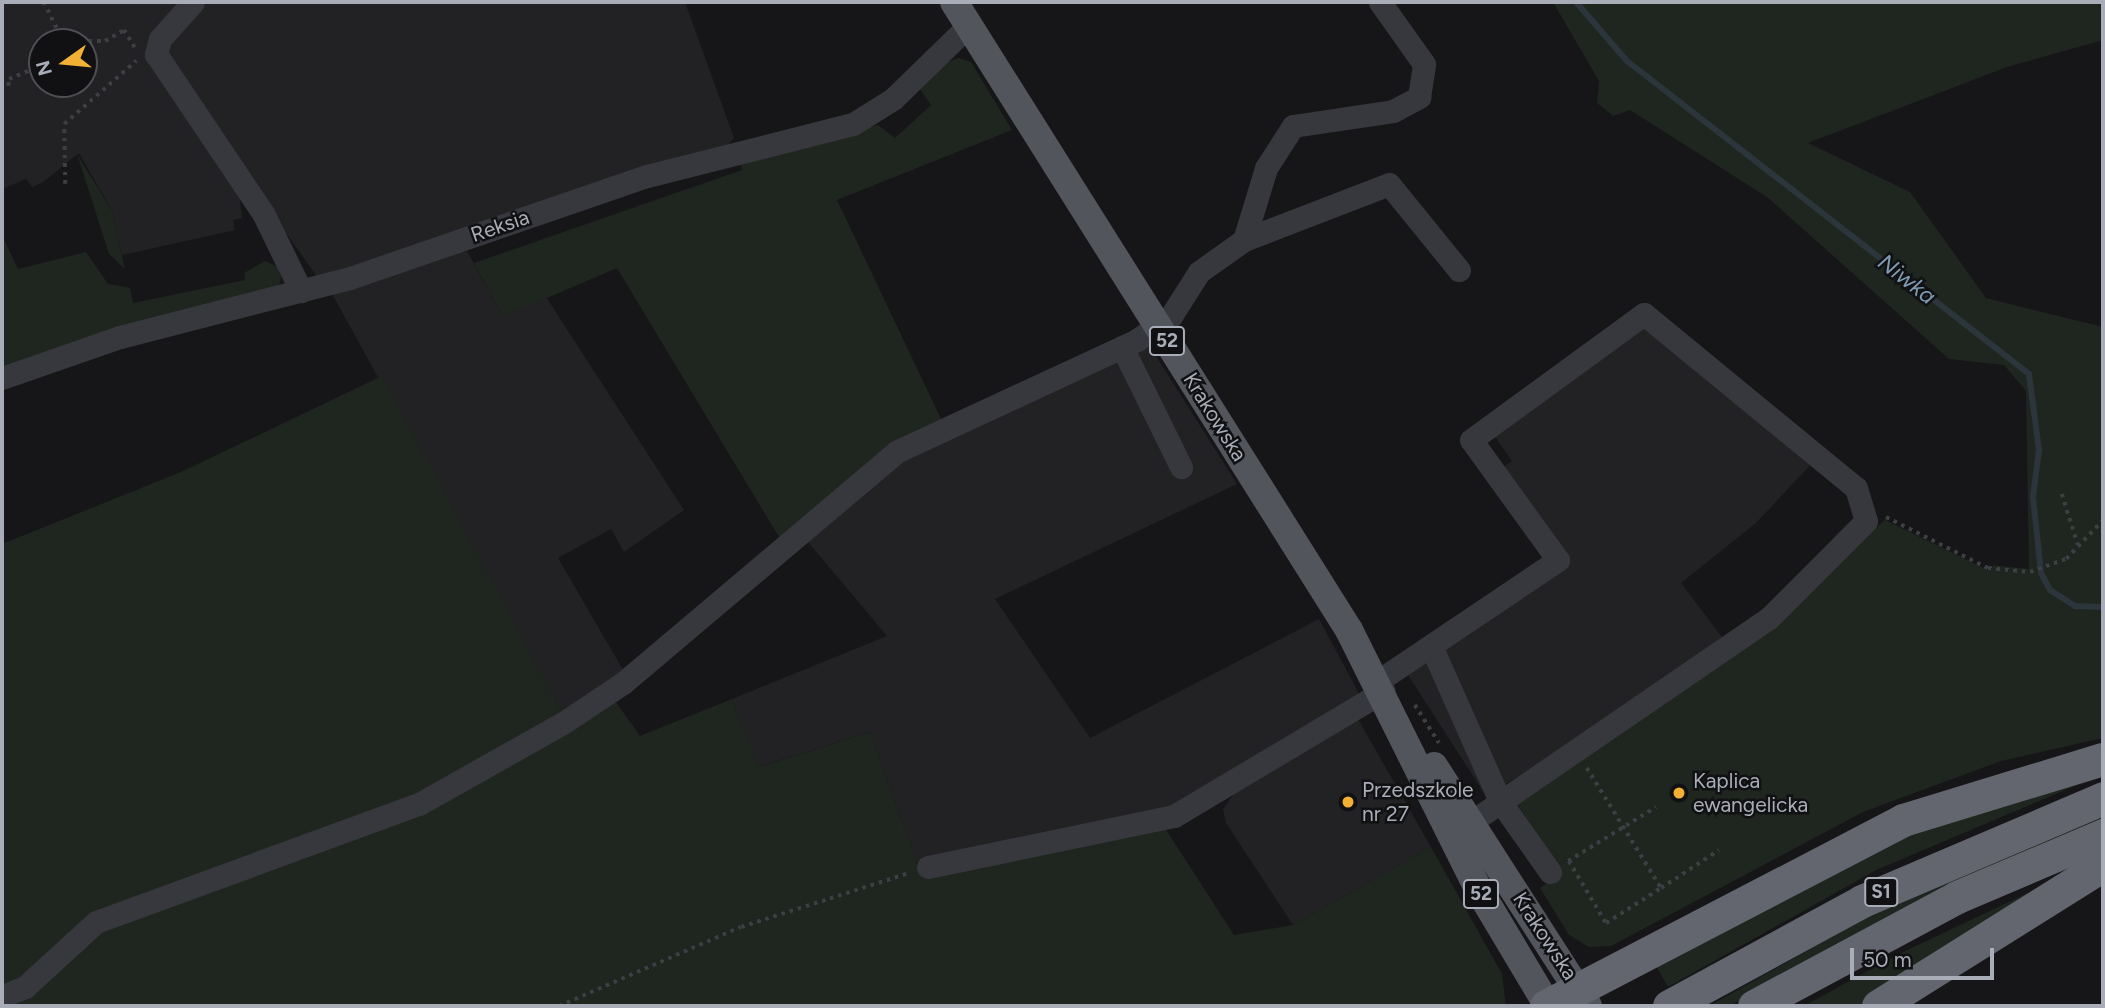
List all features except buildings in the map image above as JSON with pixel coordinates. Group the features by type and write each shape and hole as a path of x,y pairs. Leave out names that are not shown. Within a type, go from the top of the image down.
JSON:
{"highway":[{"path":"1547,1006 1583,997 1903,820 1999,786 2103,759"},
{"name":"S1","path":"1669,1006 1862,901 2103,798"},
{"name":"S1","path":"1754,1006 1957,897 2103,835"},
{"path":"1878,1006 2103,865"}],"main road":[{"name":"Krakowska","path":"962,13 1381,686 1583,997"},
{"name":"Krakowska","path":"1381,686 1477,887 1547,1006"}],"street":[{"path":"192,2 160,39 156,54 263,213 301,291"},
{"path":"1244,240 1266,168 1293,126 1393,111 1419,97 1424,64 1380,2"},
{"name":"Reksia","path":"2,378 120,337 301,291 647,176 853,124 893,99 962,13"},
{"path":"2,996 25,988 96,922 419,804 563,723 623,683 898,450 1122,347 1158,327 1199,272 1244,240 1389,184 1459,270"},
{"path":"928,867 1174,816 1381,686 1432,646 1558,560 1471,440 1644,314 1856,488 1866,521 1769,618 1687,680 1471,822"},
{"path":"1122,347 1181,467"},
{"path":"1432,646 1500,801 1559,866"}],"path":[{"path":"44,2 57,28"},
{"path":"98,41 105,41 124,30 141,57 98,94"},
{"path":"8,86 9,79 28,71"},
{"path":"65,184 64,124 94,98"},
{"path":"2062,494 2078,545"},
{"path":"1866,521 1889,517 1988,568 2030,572 2052,568 2103,520"},
{"path":"1574,772 1585,764 1661,888"},
{"path":"1559,866 1656,807"},
{"path":"1559,866 1562,850"},
{"path":"1559,866 1606,923 1719,850"},
{"path":"559,1006 741,927 928,867"}],"shaded area":[{"path":"2,2 685,2 734,138 727,146 318,278 266,205 239,192 242,218 233,220 235,230 122,255 112,211 79,153 42,183 32,187 26,179 2,189"},
{"path":"1553,2 2103,2 2103,40 2007,67 1808,143 1910,192 1986,298 2103,327 2103,738 2001,761 1863,812 1611,946 1589,947 1569,935 1540,888 1562,872 1514,799 1702,678 1885,520 1990,571 1993,565 2029,569 2026,391 2004,365 1949,359 1767,197 1630,110 1613,116 1597,103 1599,81"},
{"path":"959,58 971,62 1012,130 837,200 942,421 782,542 617,268 503,317 474,263 742,170 740,161 878,125 895,138 931,105 920,89 942,64"},
{"path":"77,154 112,211 125,269 109,254"},
{"path":"2,235 18,269 86,252 108,284 130,288 133,303 245,280 244,273 265,261 278,267 281,278 279,286 2,367"},
{"path":"466,249 503,317 546,297 684,510 624,552 611,529 558,558 626,675 565,717 331,292"},
{"path":"1642,323 1816,459 1756,523 1681,583 1725,641 1650,696 1486,796 1406,672 1565,562 1501,469 1512,461 1491,431"},
{"path":"1147,342 1237,484 995,599 1090,738 1319,619 1361,697 1169,808 917,863 870,732 758,767 732,699 887,636 803,536 878,472"},
{"path":"382,376 565,717 446,786 91,918 2,992 2,544 181,472"},
{"path":"613,698 640,736 732,699 759,767 870,732 922,877 1163,825 1234,935 1293,925 1431,847 1502,974 1506,1006 2,1006 85,936 395,821"},
{"path":"1358,719 1431,847 1293,925 1226,823 1223,809 1238,788"},
{"path":"2103,774 1876,870 1668,987 1656,966 1932,824"},
{"path":"2103,812 2103,821 1807,962 1730,1006 1709,1006 1869,916"},
{"path":"2036,889 1860,1006 1804,1006 1899,954"}],"waterway":[{"name":"Niwka","path":"1576,2 1627,61 2029,374 2039,450 2033,497 2041,573 2050,590 2075,606 2103,607"}],"place":[{"name":"Kaplica ewangelicka","path":"1679,793"},
{"name":"Przedszkole nr 27","path":"1348,802"}]}
